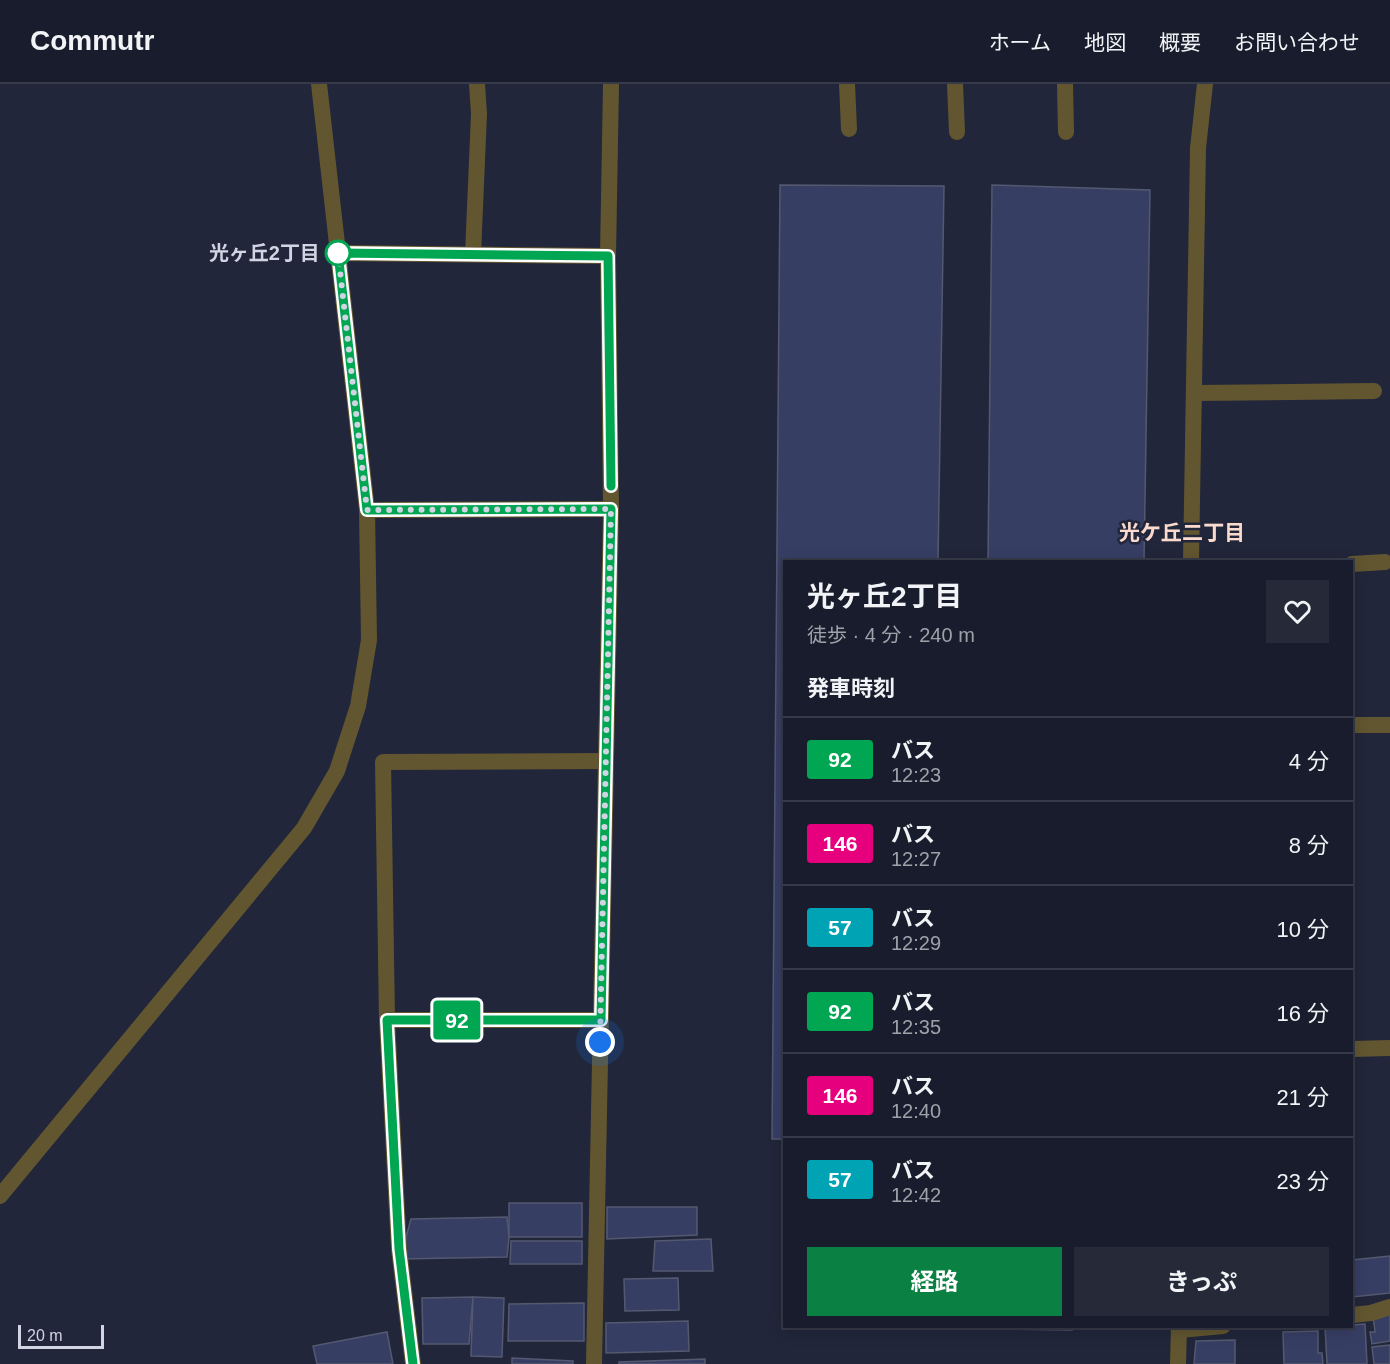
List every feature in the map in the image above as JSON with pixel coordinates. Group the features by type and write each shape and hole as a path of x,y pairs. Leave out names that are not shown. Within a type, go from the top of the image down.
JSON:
{"street":[{"path":"0,1196 304,828 337,771 358,706 369,640 367,510 319,84"},
{"path":"473,255 479,114 477,84"},
{"path":"594,1364 611,509 608,256 611,84"},
{"path":"847,84 849,129"},
{"path":"955,84 957,132"},
{"path":"1065,84 1066,132"},
{"path":"1191,560 1198,148 1204,84"},
{"path":"338,253 608,256"},
{"path":"1194,393 1374,391"},
{"path":"367,510 611,509"},
{"path":"1353,564 1385,562"},
{"path":"1353,726 1390,725"},
{"path":"413,1364 399,1249 387,1020 383,762 606,761"},
{"path":"387,1020 601,1020"},
{"path":"1353,1048 1390,1048"},
{"path":"1353,1315 1371,1313 1390,1307"},
{"path":"1178,1364 1179,1328"}],"building":[{"path":"780,185 944,186 938,560 783,560 783,1139 772,1139"},
{"path":"992,185 1150,190 1144,560 988,560"},
{"path":"509,1203 582,1203 582,1237 509,1237"},
{"path":"607,1207 697,1207 697,1235 607,1239"},
{"path":"507,1217 509,1237 507,1257 400,1259 411,1219"},
{"path":"711,1239 713,1271 653,1271 655,1241"},
{"path":"511,1241 582,1241 582,1264 510,1264"},
{"path":"1390,1256 1390,1293 1353,1297 1353,1260"},
{"path":"678,1278 679,1310 625,1311 624,1279"},
{"path":"473,1297 469,1344 423,1344 422,1298"},
{"path":"473,1297 504,1298 502,1357 471,1356"},
{"path":"584,1303 584,1341 508,1341 509,1304"},
{"path":"1390,1314 1390,1341 1372,1344 1370,1332 1375,1332 1373,1316"},
{"path":"688,1321 689,1351 606,1353 606,1323"},
{"path":"1365,1324 1367,1364 1327,1364 1325,1328 1353,1328 1353,1325"},
{"path":"1072,1328 1072,1330 997,1329"},
{"path":"1318,1331 1318,1353 1322,1353 1323,1364 1284,1364 1283,1332"},
{"path":"387,1332 393,1364 317,1364 313,1346"},
{"path":"1235,1340 1235,1364 1194,1364 1196,1341"},
{"path":"1390,1345 1390,1364 1374,1364 1372,1347"},
{"path":"512,1358 573,1361 573,1364 512,1364"},
{"path":"705,1359 705,1364 619,1364 619,1362"}],"bus line":[{"name":"92","path":"413,1364 399,1249 387,1020 601,1020 611,509 367,510 338,253 608,256 611,486"}],"place":[{"name":"光ヶ丘2丁目","path":"338,253"}],"district":[{"name":"光ケ丘二丁目","path":"1182,533"}],"route":[{"path":"338,253 367,510 611,509 600,1042"}]}
